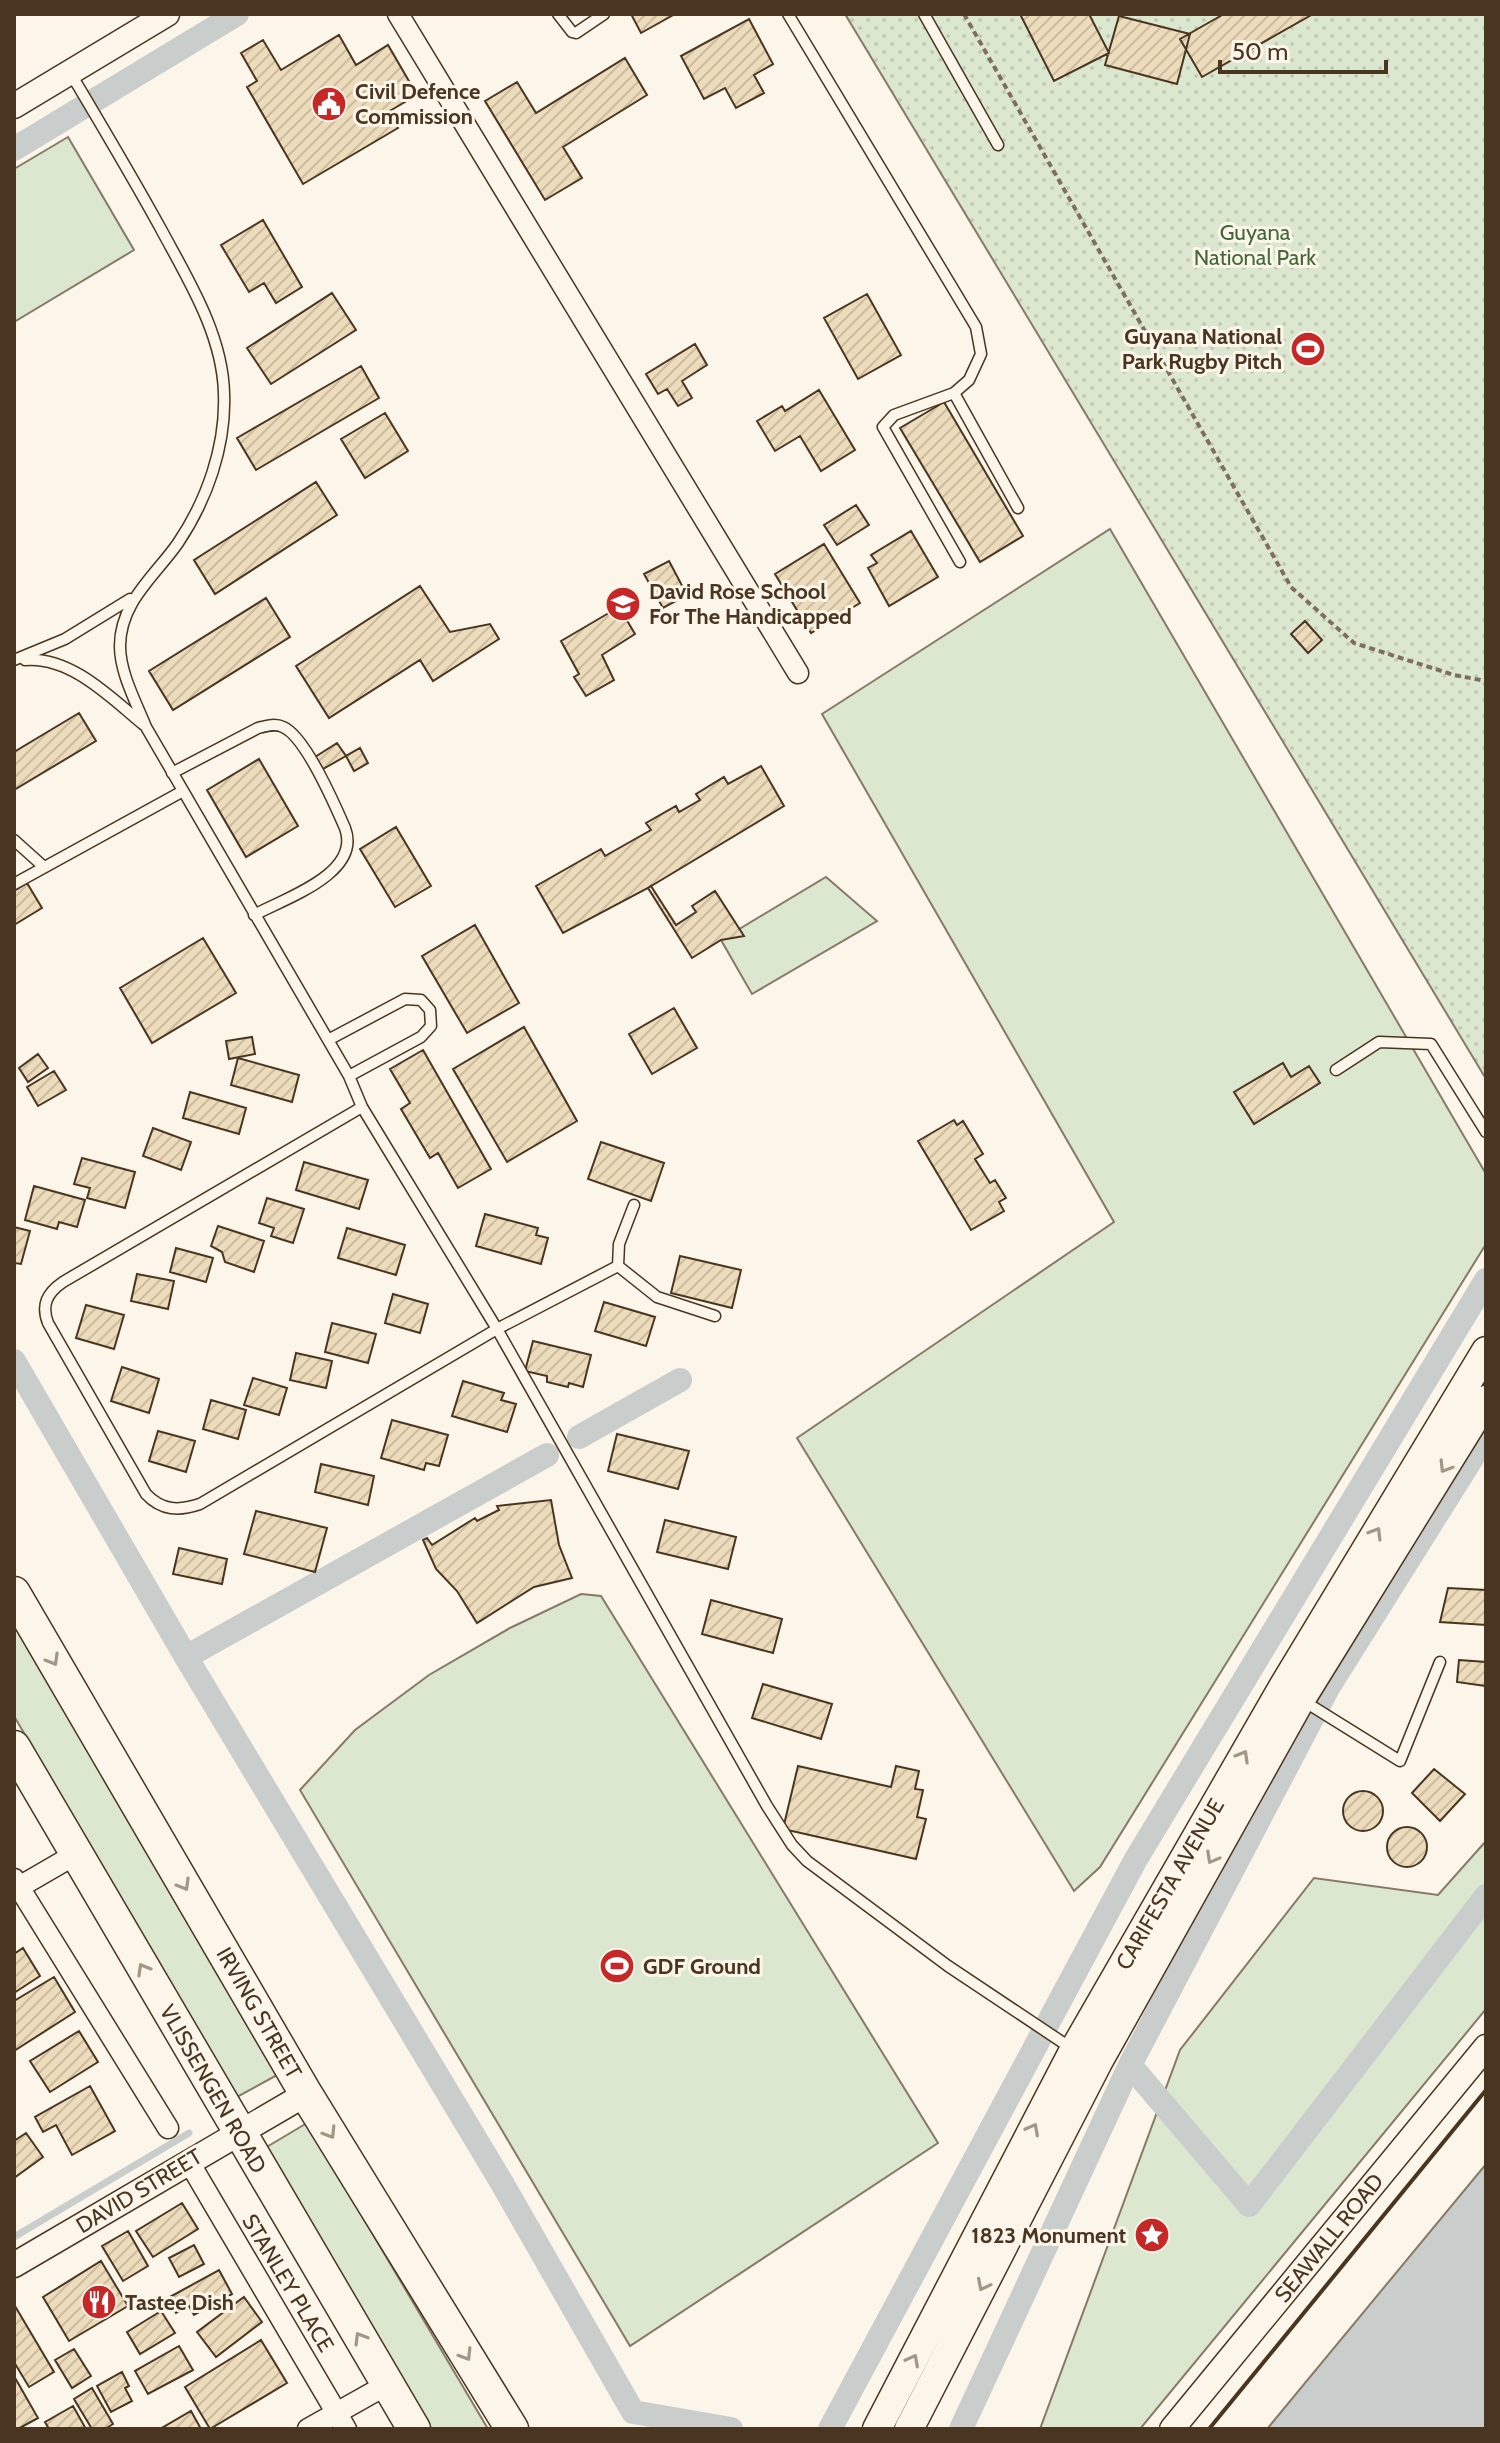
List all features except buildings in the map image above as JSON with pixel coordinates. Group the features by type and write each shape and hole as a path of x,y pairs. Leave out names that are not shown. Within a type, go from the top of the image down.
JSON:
{"main road":[{"name":"CARIFESTA AVENUE","path":"877,2429 1074,2049 1283,1687 1486,1351"},
{"name":"CARIFESTA AVENUE","path":"909,2429 1074,2049 1301,1699 1486,1400"},
{"name":"IRVING STREET","path":"14,1593 306,2094 512,2429"},
{"name":"VLISSENGEN ROAD","path":"14,1747 236,2135 385,2386 414,2429"}],"street":[{"path":"14,106 75,80 167,14"},
{"path":"398,14 798,673"},
{"path":"76,1854 16,1885 168,2128"},
{"name":"SEAWALL ROAD","path":"1172,2429 1486,2047"},
{"name":"DAVID STREET","path":"14,2265 306,2094"},
{"name":"STANLEY PLACE","path":"192,2160 342,2416"},
{"path":"308,2429 342,2416 385,2386"}],"lane":[{"path":"558,14 576,33 604,14"},
{"path":"788,14 976,327 981,354 969,380 954,393 894,415 883,427 960,562"},
{"path":"924,14 998,145"},
{"path":"75,80 177,259 208,323 223,373 221,432 208,487 181,538 130,604 124,618 120,647 125,672 146,727 349,1076 362,1107 497,1329 759,1793 792,1845 845,1892 948,1966 1074,2049"},
{"path":"954,393 1018,508"},
{"path":"14,660 91,625 121,606 146,583"},
{"path":"14,660 53,663 69,669 97,687 146,727"},
{"path":"172,773 258,728 273,725 291,732 304,749 345,828 348,847 344,859 334,871 254,915"},
{"path":"14,884 183,791"},
{"path":"14,840 44,867"},
{"path":"328,1040 405,999 421,1000 430,1010 431,1026 421,1037 349,1076"},
{"path":"1336,1070 1379,1042 1431,1044 1486,1132"},
{"path":"362,1107 63,1282 47,1298 48,1323 146,1494 163,1507 176,1510 200,1504 497,1329 618,1266"},
{"path":"618,1266 619,1244 634,1205"},
{"path":"618,1266 657,1297 715,1316"},
{"path":"1301,1699 1400,1761 1440,1662"}],"path":[{"path":"964,14 1291,587 1354,643 1454,675 1486,681"}],"green space":[{"name":"Guyana National Park","path":"845,14 1486,14 1486,1079"},
{"path":"68,137 134,250 14,322 14,169"},
{"path":"1110,529 1486,1174 1486,1244 1100,1867 1074,1891 797,1438 1114,1222 822,714"},
{"path":"826,877 877,921 752,994 721,940"},
{"name":"GDF Ground","path":"581,1594 601,1596 938,2143 630,2346 300,1790 355,1730 429,1675 510,1628"},
{"path":"14,1623 279,2074 237,2097 14,1716"},
{"path":"1486,1841 1486,2009 1140,2429 1040,2429 1180,2050 1314,1878 1438,1895"},
{"path":"307,2123 488,2429 431,2429 265,2148"}],"shaded area":[{"path":"1486,2164 1486,2429 1267,2429"}],"waterway":[{"path":"14,149 237,14"},
{"path":"830,2429 1136,1859 1486,1280"},
{"path":"14,1361 186,1657 547,1455"},
{"path":"579,1437 680,1380"},
{"path":"961,2429 1130,2065 1328,1688 1486,1436"},
{"path":"186,1657 502,2183 633,2412 731,2429"},
{"path":"1130,2065 1249,2205 1486,1896"},
{"path":"14,2237 189,2133"}],"wall":[{"path":"1209,2429 1486,2090"}],"place":[{"name":"Civil Defence Commission","path":"329,104"},
{"name":"Guyana National Park Rugby Pitch","path":"1308,349"},
{"name":"David Rose School For The Handicapped","path":"623,604"},
{"name":"GDF Ground","path":"617,1966"},
{"name":"1823 Monument","path":"1152,2235"},
{"name":"Tastee Dish","path":"99,2302"}]}
